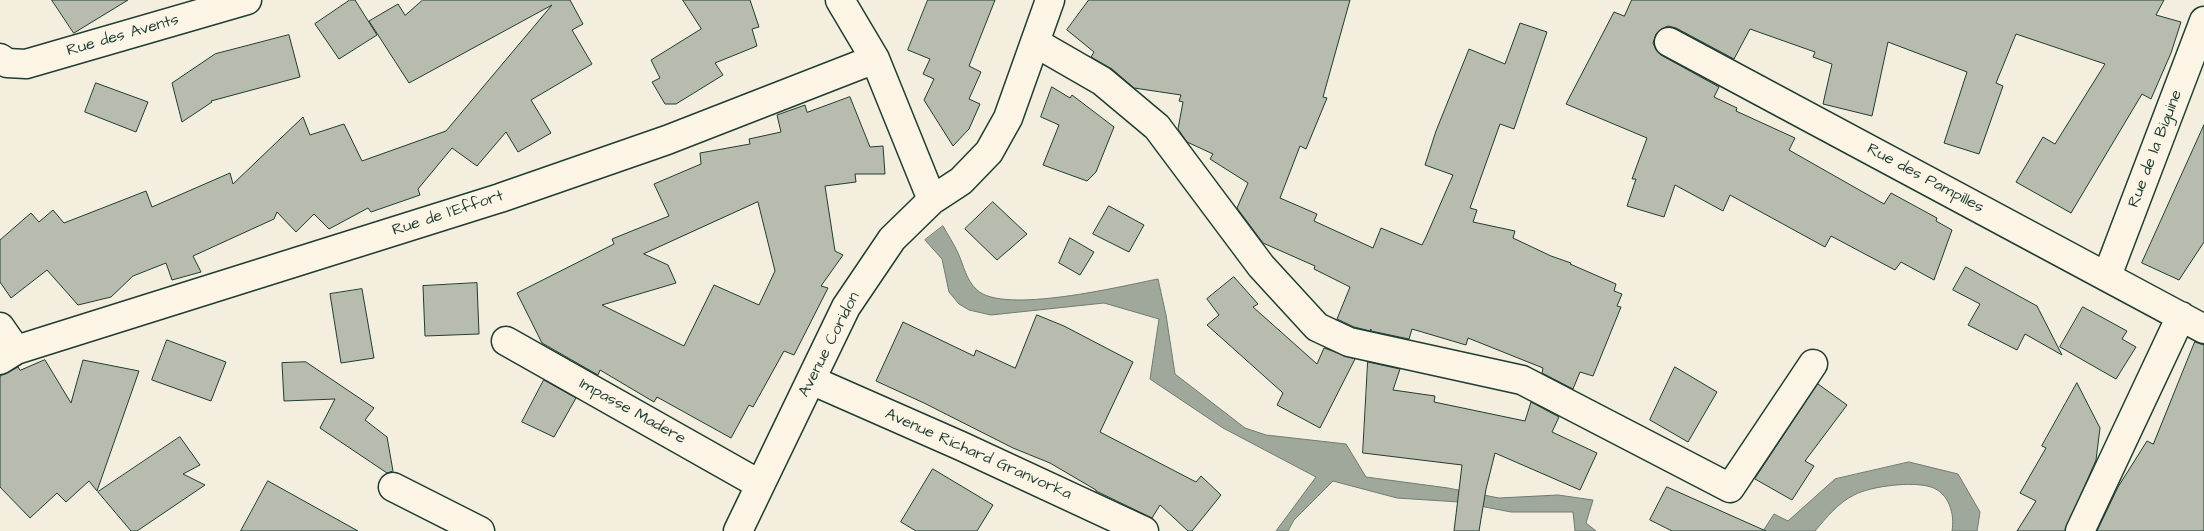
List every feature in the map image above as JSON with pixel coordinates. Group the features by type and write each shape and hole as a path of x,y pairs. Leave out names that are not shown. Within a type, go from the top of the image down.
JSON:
{"street":[{"name":"Rue des Avents","path":"0,58 7,63 26,64 247,0"},
{"path":"840,0 875,59 932,200"},
{"name":"Avenue Coridon","path":"738,531 846,307 861,284 892,239 932,200 961,181 989,152 1008,118 1050,0"},
{"name":"Rue de la Biguine","path":"2107,276 2204,21"},
{"name":"Rue des Pampilles","path":"1669,42 2204,329"},
{"path":"1036,43 1102,81 1157,127 1261,266 1317,327 1349,342 1522,380 1730,488 1813,364"},
{"name":"Rue de l'Effort","path":"0,327 8,355 510,194 667,140 875,59"},
{"path":"2080,531 2181,316"},
{"name":"Impasse Madere","path":"506,341 759,484"},
{"name":"Avenue Richard Granvorka","path":"811,380 961,446 1144,531"},
{"path":"393,487 480,531"}],"shaded area":[{"path":"943,226 970,282 977,290 991,297 1012,300 1037,299 1092,292 1158,279 1166,315 1175,374 1245,428 1266,435 1346,444 1366,477 1448,488 1499,498 1558,495 1593,500 1586,523 1596,531 1575,531 1573,512 1511,512 1459,502 1397,498 1333,481 1294,520 1288,531 1276,531 1316,477 1223,428 1150,379 1159,319 1104,303 991,315 969,310 959,304 949,292 942,259 925,240"},
{"path":"1909,462 1958,474 1980,512 1977,531 1952,531 1953,518 1949,505 1942,494 1931,487 1914,484 1881,487 1854,495 1838,506 1815,531 1763,531 1774,514 1788,521 1835,479"}],"building":[{"path":"52,0 128,0 74,33"},
{"path":"350,0 355,0 377,35 339,59 315,24"},
{"path":"423,0 570,0 583,24 572,30 592,64 531,100 551,133 518,152 506,132 477,166 452,148 418,189 420,195 371,212 368,208 329,229 314,214 296,232 277,212 274,219 193,256 201,272 172,280 166,263 133,276 111,297 78,305 47,270 11,298 0,282 0,240 31,213 39,222 53,210 64,223 146,191 152,207 230,173 233,184 303,117 310,135 344,124 362,161 446,131 552,5 409,83 369,21 398,4 405,15"},
{"path":"683,0 750,0 759,27 752,29 757,46 715,63 723,75 676,104 665,104 652,82 660,78 651,60 701,29"},
{"path":"928,0 995,0 969,66 981,72 969,99 980,104 969,129 953,146 924,100 934,79 923,74 930,59 908,50"},
{"path":"1089,0 1350,0 1323,97 1327,98 1306,149 1300,146 1280,198 1317,214 1314,221 1373,248 1381,228 1422,245 1426,237 1453,175 1425,165 1436,131 1469,49 1505,64 1520,23 1547,32 1514,129 1500,124 1470,208 1477,210 1473,222 1515,231 1513,238 1616,284 1614,291 1622,294 1617,306 1621,307 1593,376 1580,372 1573,389 1542,373 1543,368 1468,338 1466,345 1412,329 1409,339 1371,331 1371,329 1370,331 1354,327 1337,319 1350,287 1314,269 1315,266 1263,243 1237,208 1248,183 1210,159 1213,154 1187,142 1178,129 1183,102 1179,101 1181,95 1134,88 1112,69 1091,57 1094,52 1067,30"},
{"path":"1632,0 2164,0 2156,15 2181,22 2171,53 2151,99 2142,94 2071,213 2016,182 2043,137 2055,144 2105,64 2016,34 1996,83 2003,86 1979,154 1944,143 1967,72 1888,42 1872,116 1823,104 1832,64 1813,57 1815,52 1750,29 1734,59 1676,28 1668,26 1656,34 1653,43 1656,50 1661,55 1719,87 1714,97 1737,108 1736,111 1795,138 1789,150 1884,204 1891,193 1937,218 1936,221 1952,230 1934,280 1901,262 1895,270 1831,236 1825,247 1730,195 1723,211 1675,185 1664,217 1627,206 1636,179 1632,179 1647,138 1566,104 1614,12 1624,16"},
{"path":"289,35 300,77 211,101 182,122 172,83 215,54"},
{"path":"96,83 148,102 136,132 85,112"},
{"path":"1052,87 1070,98 1072,95 1114,127 1096,172 1087,181 1043,165 1059,125 1041,117"},
{"path":"850,97 870,147 883,146 885,174 855,174 856,182 825,186 835,251 843,255 821,286 828,288 794,355 784,351 753,407 749,405 731,438 657,397 654,402 600,370 598,375 542,343 517,293 614,244 612,239 669,216 654,184 701,164 700,153 750,144 749,139 781,132 777,115 805,105 807,112","holes":["758,202 775,271 759,305 714,285 684,346 602,305 676,283 668,265 644,254"]},
{"path":"2204,125 2204,242 2179,280 2142,263"},
{"path":"993,202 1027,234 997,260 965,229"},
{"path":"1109,206 1144,225 1129,252 1093,234"},
{"path":"1070,238 1094,252 1080,275 1059,263"},
{"path":"1966,267 2037,306 2062,355 2025,334 2017,350 1968,325 1980,304 1953,290"},
{"path":"1234,277 1258,304 1253,307 1317,364 1324,348 1355,359 1320,428 1277,405 1283,393 1207,325 1219,315 1207,299"},
{"path":"477,283 479,334 425,336 423,286"},
{"path":"362,289 374,358 341,363 330,294"},
{"path":"2083,307 2127,331 2122,339 2136,347 2116,379 2060,347"},
{"path":"1037,315 1064,326 1133,362 1100,432 1196,482 1201,476 1221,495 1192,531 1188,531 1160,505 1152,518 1096,491 1050,463 1013,448 876,381 903,322 974,356 976,350 1015,368"},
{"path":"167,340 226,362 211,401 152,380"},
{"path":"2195,342 2204,345 2204,531 2097,531 2118,487 2147,441 2153,444"},
{"path":"45,360 71,403 83,360 139,371 97,491 89,481 66,502 57,493 30,518 0,487 0,376 18,367 20,370"},
{"path":"306,362 374,408 365,420 387,437 393,471 387,473 320,428 335,399 284,401 282,363"},
{"path":"1368,362 1400,369 1393,390 1435,396 1434,402 1525,421 1531,402 1559,417 1552,432 1597,453 1580,490 1495,453 1486,489 1479,531 1454,531 1462,465 1363,453"},
{"path":"1675,367 1717,392 1688,442 1650,420"},
{"path":"544,380 576,398 554,437 522,422"},
{"path":"2077,383 2100,428 2096,460 2065,531 2017,531 2036,501 2020,493 2046,448 2042,446"},
{"path":"1818,384 1847,405 1805,461 1814,466 1792,500 1755,479"},
{"path":"180,437 200,465 183,474 205,485 137,531 131,531 98,492"},
{"path":"933,469 993,505 977,531 916,531 901,522"},
{"path":"268,481 358,531 241,531"},
{"path":"1667,487 1766,531 1672,531 1650,520"}]}
